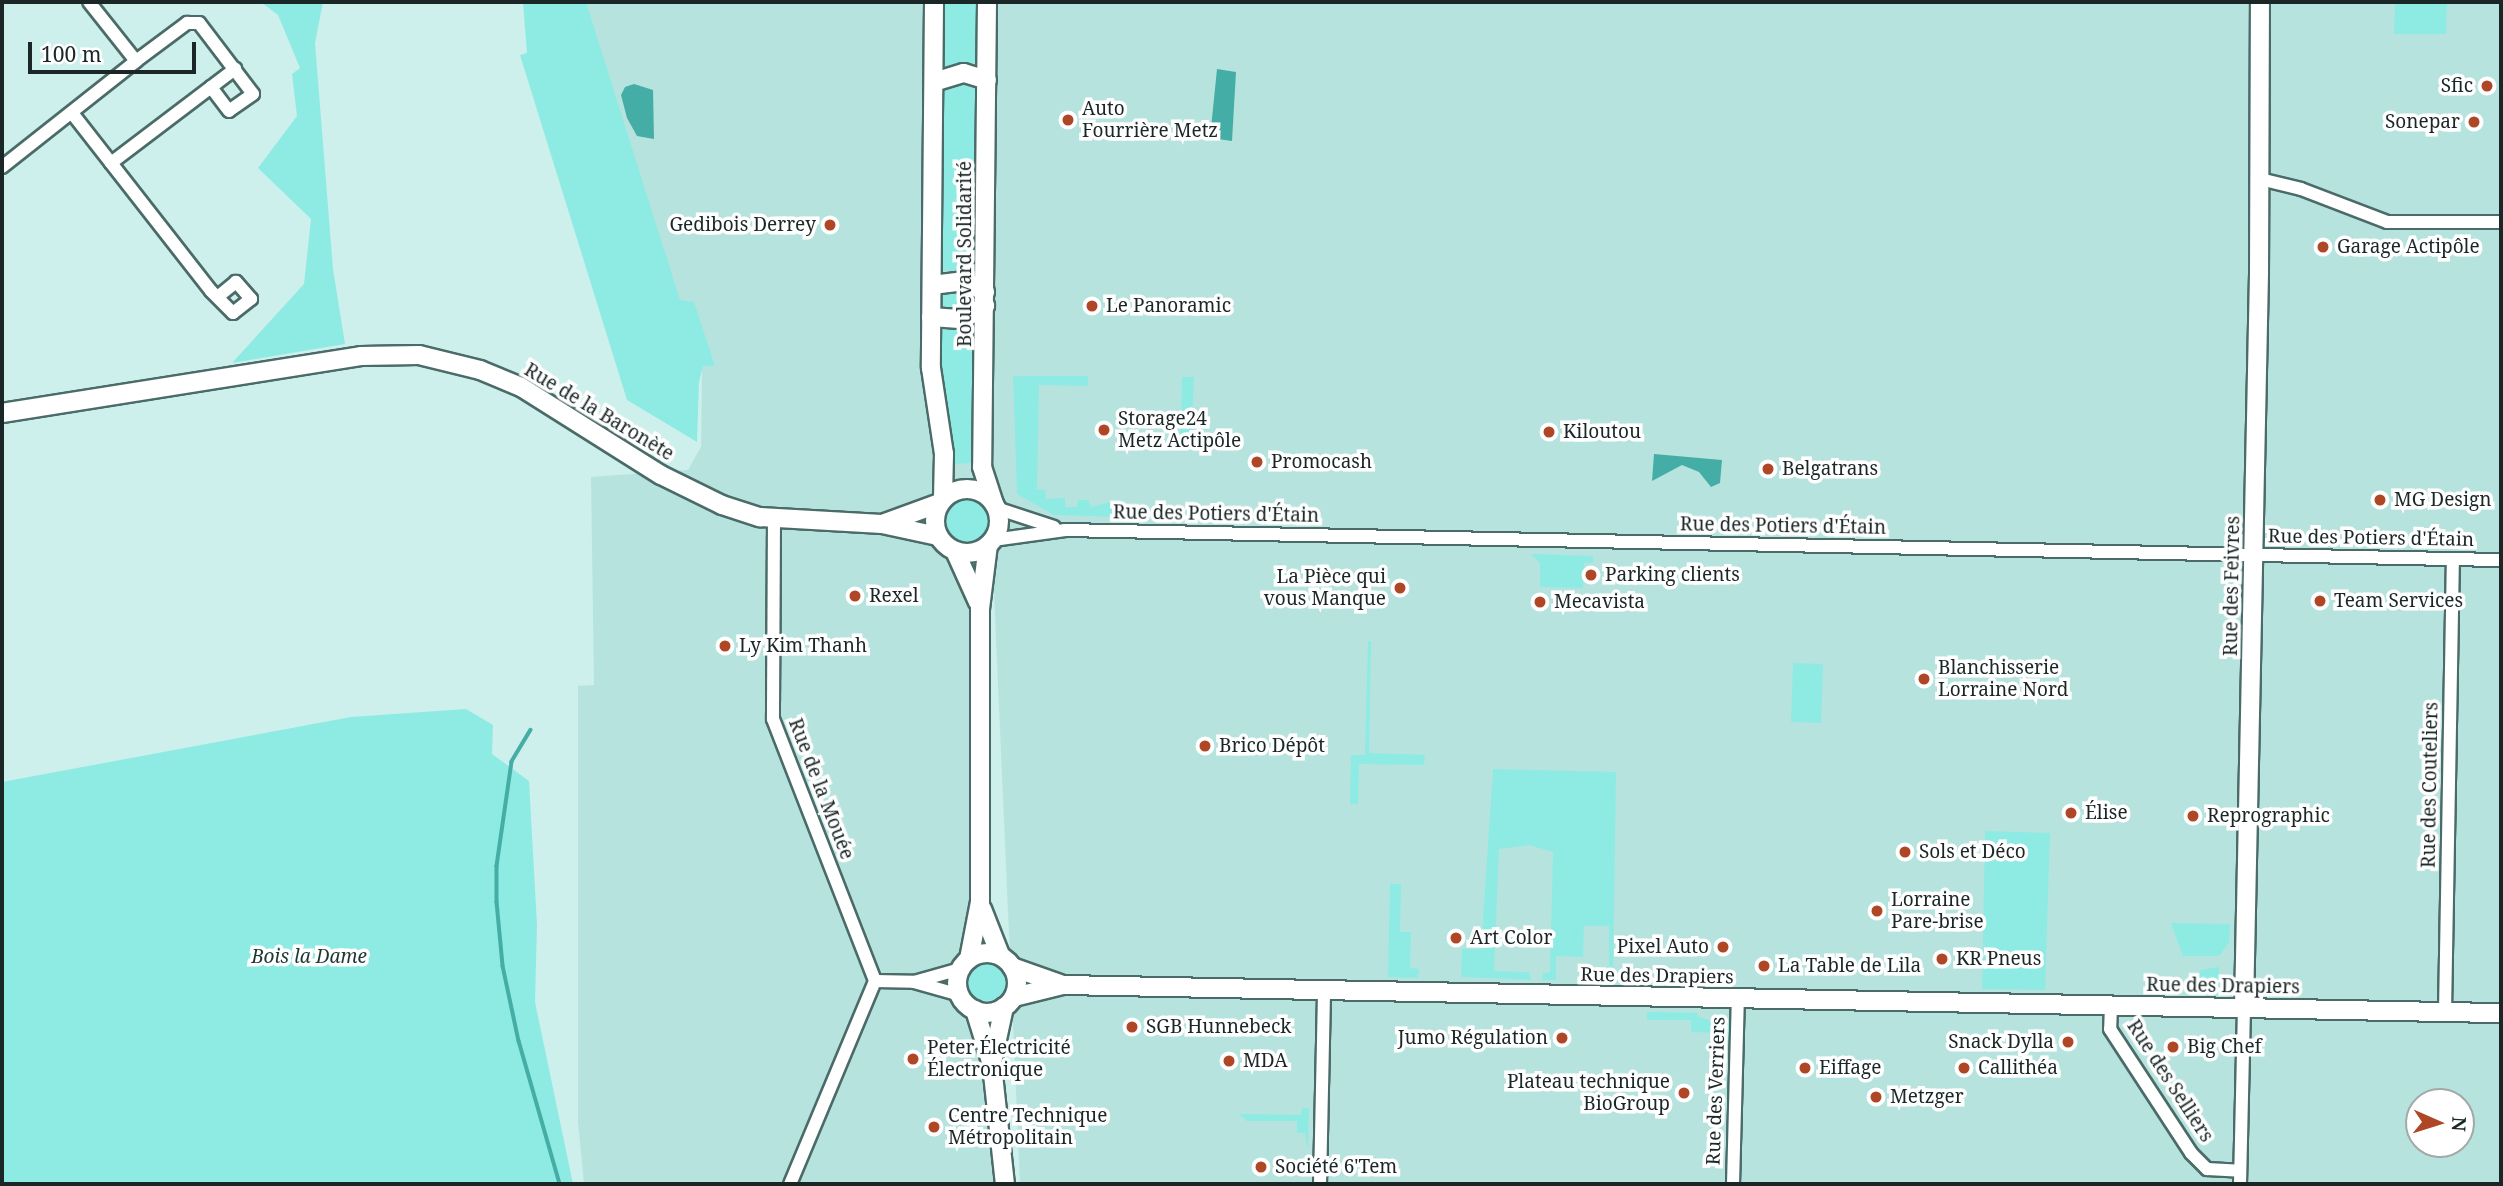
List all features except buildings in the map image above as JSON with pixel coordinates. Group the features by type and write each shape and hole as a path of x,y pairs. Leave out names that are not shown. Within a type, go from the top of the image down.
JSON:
{"street":[{"path":"89,2 136,61"},
{"name":"Boulevard Solidarité","path":"934,2 931,368 945,469 942,501"},
{"name":"Boulevard Solidarité","path":"987,2 982,467 995,505"},
{"name":"Rue des Feivres","path":"2240,1178 2260,180 2260,2"},
{"path":"2,167 136,61 193,21 253,94 229,111 211,87"},
{"path":"111,163 234,69"},
{"path":"934,82 964,73 987,79"},
{"path":"72,113 219,296"},
{"path":"2260,180 2301,189 2387,222 2501,222"},
{"path":"931,317 964,319 985,299 965,281 932,285"},
{"name":"Rue de la Baronète","path":"2,413 361,356 419,355 499,377 691,492 774,519 882,524 938,536"},
{"path":"960,995 980,902 981,608 991,543 999,525 995,505 969,489 942,501 935,517 938,536 955,551 981,608"},
{"name":"Rue de la Baronète","path":"882,524 942,501"},
{"name":"Rue des Potiers d'Étain","path":"995,505 1065,530"},
{"name":"Rue de la Mouée","path":"774,519 773,719 875,981"},
{"name":"Rue des Potiers d'Étain","path":"991,543 1065,530 2501,560"},
{"path":"955,551 970,553 991,543"},
{"name":"Rue des Couteliers","path":"2445,1012 2453,559"},
{"path":"980,902 1006,961 1009,1002 992,1065"},
{"path":"914,982 965,964 984,953 1006,961"},
{"name":"Rue des Drapiers","path":"1006,961 1063,985"},
{"path":"790,1184 875,981 914,982 960,995 975,1010 992,1065 1005,1184"},
{"name":"Rue des Drapiers","path":"1009,1002 1063,985 2501,1013"},
{"path":"1320,1184 1324,990"},
{"name":"Rue des Verriers","path":"1733,1184 1738,999"},
{"path":"975,1010 1009,1002"},
{"name":"Rue des Selliers","path":"2111,1005 2110,1029 2191,1153 2207,1169 2240,1178"}],"shaded area":[{"path":"582,2 961,2 986,985 979,1046 995,1184 584,1184 578,1122 578,686 594,685 591,477 688,470 701,447 702,370"},
{"path":"968,2 2501,2 2501,1184 1020,1184"},
{"path":"1217,69 1236,72 1232,141 1210,138"},
{"path":"634,84 653,90 654,139 637,136 627,118 621,95 625,87"},
{"path":"1654,454 1722,460 1720,483 1711,487 1699,472 1682,465 1652,481"}],"green space":[{"path":"261,2 323,2 315,43 333,269 345,344 232,363 304,284 311,219 258,168 297,116 292,74 300,68 278,15"},
{"path":"523,2 586,2 680,300 694,302 715,366 703,366 699,382 697,442 627,400 520,55 527,53"},
{"path":"940,2 980,2 980,62 949,70 939,67"},
{"path":"2395,2 2447,2 2446,34 2394,34"},
{"path":"951,82 975,86 980,100 977,278 959,271 938,270 939,96"},
{"path":"962,289 975,301 958,311 945,310 940,304 944,290"},
{"path":"978,319 975,463 952,464 938,329"},
{"path":"1013,376 1088,376 1088,386 1039,385 1037,489 1045,490 1046,499 1065,498 1065,507 1077,507 1078,500 1089,500 1090,507 1110,502 1110,507 1121,507 1122,517 1054,515 1017,494"},
{"path":"1182,377 1194,377 1191,449 1180,449 1180,429 1189,429 1190,417 1181,417"},
{"path":"967,496 984,504 992,521 984,538 967,546 950,538 942,521 950,504"},
{"path":"1531,554 1593,556 1593,563 1584,563 1583,588 1540,587 1540,563"},
{"path":"1368,641 1371,641 1369,753 1425,755 1424,765 1359,764 1358,804 1350,804 1351,755 1365,755"},
{"path":"1793,663 1823,664 1821,723 1791,722"},
{"name":"Bois la Dame","path":"466,709 493,725 492,754 529,781 537,925 535,1002 573,1184 2,1184 2,782 351,717"},
{"path":"1493,769 1616,772 1613,982 1601,982 1601,976 1609,976 1609,926 1584,926 1583,957 1556,956 1556,980 1542,980 1543,973 1550,972 1553,852 1529,845 1499,849 1494,971 1529,972 1531,980 1461,977 1462,949 1481,949"},
{"path":"1985,831 2050,833 2045,990 1982,989"},
{"path":"1390,884 1401,884 1400,932 1411,932 1410,968 1419,969 1418,978 1388,977"},
{"path":"2171,923 2230,924 2229,943 2219,956 2183,956"},
{"path":"987,963 1001,968 1006,982 1001,996 987,1001 973,996 968,982 973,968"},
{"path":"2219,967 2219,995 2185,994 2197,984 2200,970"},
{"path":"1647,1012 1697,1013 1698,1017 1729,1025 1729,1046 1720,1046 1720,1033 1691,1032 1691,1020 1647,1020"},
{"path":"1302,1108 1309,1108 1308,1151 1305,1133 1297,1133 1297,1121 1247,1121 1239,1114 1301,1115"}],"waterway":[{"path":"531,730 512,762 497,866 497,902 503,966 519,1041 560,1184"}],"place":[{"name":"Sfic","path":"2487,86"},
{"name":"Auto Fourrière Metz","path":"1068,120"},
{"name":"Sonepar","path":"2474,122"},
{"name":"Gedibois Derrey","path":"830,225"},
{"name":"Garage Actipôle","path":"2323,247"},
{"name":"Le Panoramic","path":"1092,306"},
{"name":"Storage24 Metz Actipôle","path":"1104,430"},
{"name":"Kiloutou","path":"1549,432"},
{"name":"Promocash","path":"1257,462"},
{"name":"Belgatrans","path":"1768,469"},
{"name":"MG Design","path":"2380,500"},
{"name":"Parking clients","path":"1591,575"},
{"name":"La Pièce qui vous Manque","path":"1400,588"},
{"name":"Rexel","path":"855,596"},
{"name":"Team Services","path":"2320,601"},
{"name":"Mecavista","path":"1540,602"},
{"name":"Ly Kim Thanh","path":"725,646"},
{"name":"Blanchisserie Lorraine Nord","path":"1924,679"},
{"name":"Brico Dépôt","path":"1205,746"},
{"name":"Élise","path":"2071,813"},
{"name":"Reprographic","path":"2193,816"},
{"name":"Sols et Déco","path":"1905,852"},
{"name":"Lorraine Pare-brise","path":"1877,911"},
{"name":"Art Color","path":"1456,938"},
{"name":"Pixel Auto","path":"1723,947"},
{"name":"KR Pneus","path":"1942,959"},
{"name":"La Table de Lila","path":"1764,966"},
{"name":"SGB Hunnebeck","path":"1132,1027"},
{"name":"Jumo Régulation","path":"1562,1038"},
{"name":"Snack Dylla","path":"2068,1042"},
{"name":"Big Chef","path":"2173,1047"},
{"name":"Peter Électricité Électronique","path":"913,1059"},
{"name":"MDA","path":"1229,1061"},
{"name":"Eiffage","path":"1805,1068"},
{"name":"Callithéa","path":"1964,1068"},
{"name":"Plateau technique BioGroup","path":"1684,1093"},
{"name":"Metzger","path":"1876,1097"},
{"name":"Centre Technique Métropolitain","path":"934,1127"},
{"name":"Société 6'Tem","path":"1261,1167"}]}
